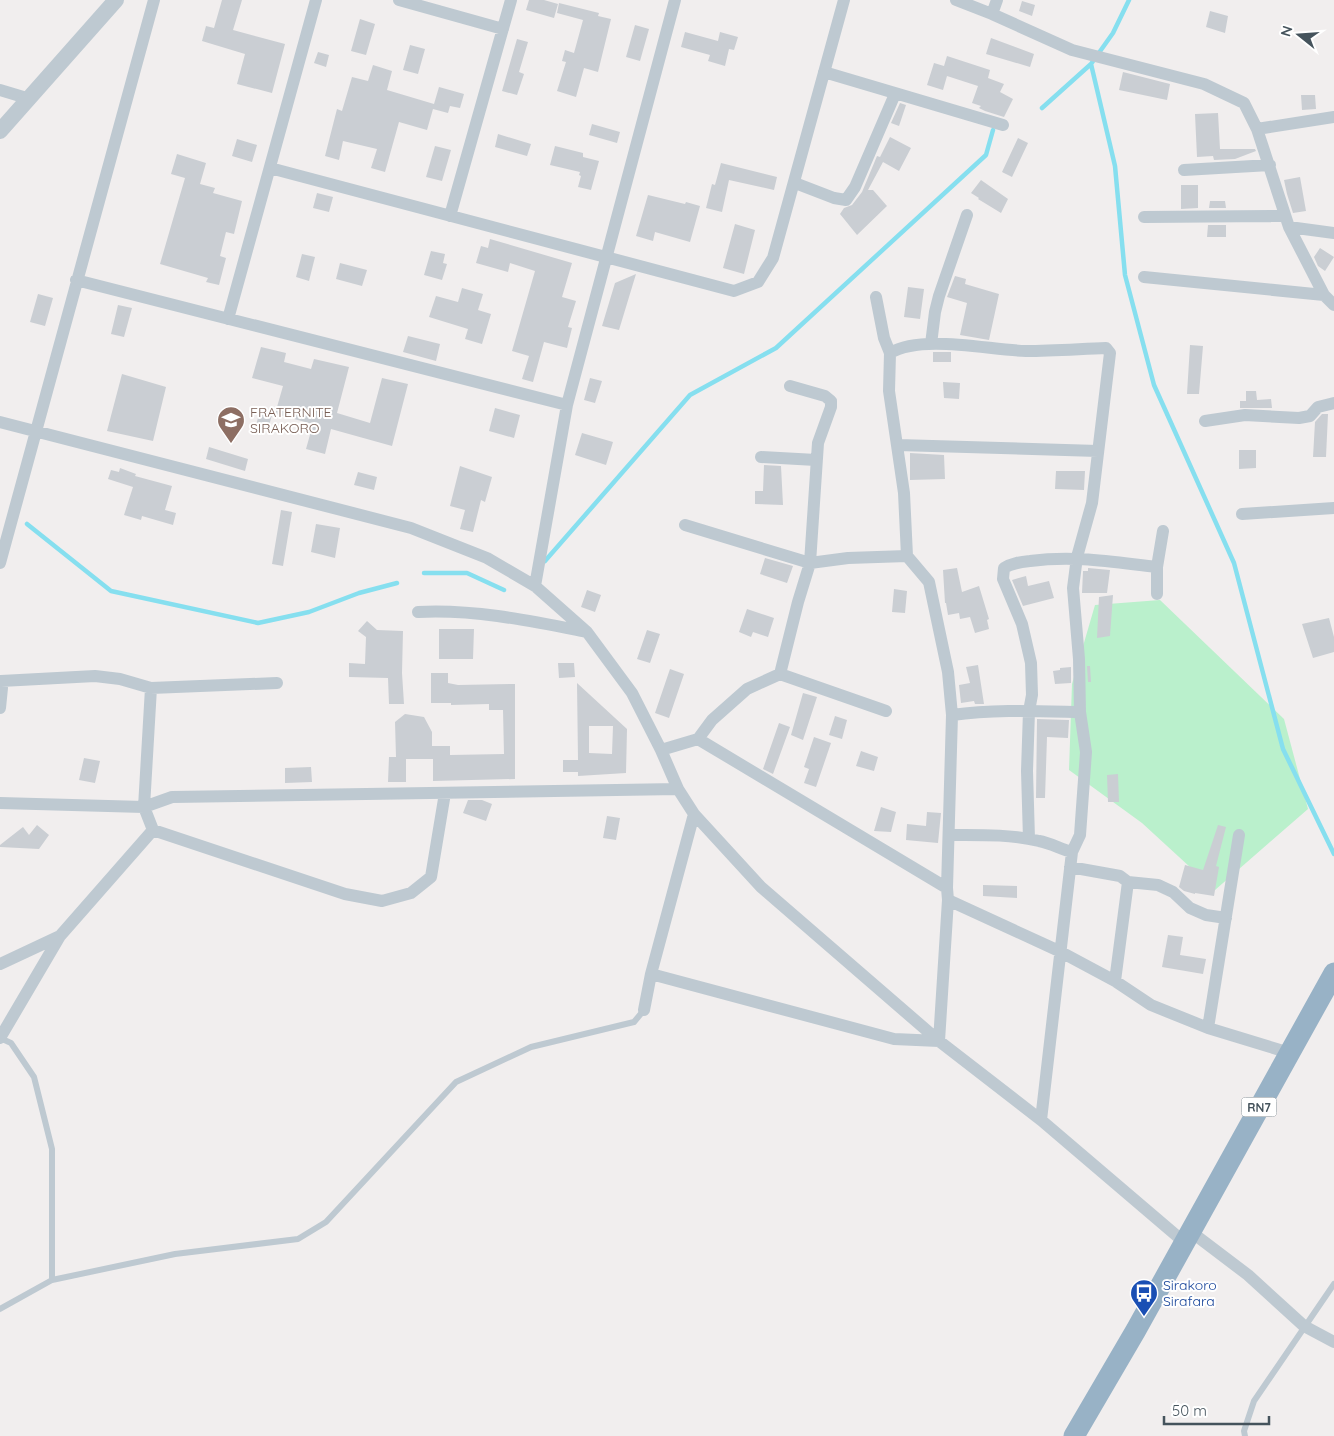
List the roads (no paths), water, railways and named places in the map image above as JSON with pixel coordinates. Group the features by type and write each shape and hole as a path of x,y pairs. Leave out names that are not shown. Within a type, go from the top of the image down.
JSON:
{"highway":[{"name":"RN7","path":"1074,1436 1334,973"}],"street":[{"path":"0,131 116,0"},
{"path":"0,563 34,432 154,0"},
{"path":"228,319 316,0"},
{"path":"399,0 503,29"},
{"path":"450,216 511,0"},
{"path":"535,586 568,405 675,0"},
{"path":"270,168 734,291 758,282 773,258 844,0"},
{"path":"956,0 1072,50 1204,84 1244,103 1257,129 1287,221 1324,295 1334,305"},
{"path":"992,14 997,0"},
{"path":"824,72 1003,125"},
{"path":"0,90 30,98"},
{"path":"795,183 834,198 846,200 855,187 896,94"},
{"path":"1257,129 1334,117"},
{"path":"1184,170 1270,165"},
{"path":"931,344 935,312 967,215"},
{"path":"1144,217 1287,221 1334,233"},
{"path":"1144,277 1324,295"},
{"path":"76,280 568,405"},
{"path":"876,297 884,338 890,353 889,391 904,493 907,556 929,582 948,672 952,715 947,894 939,1040"},
{"path":"890,353 897,349 931,344 1026,351 1106,348 1110,352 1092,503 1077,557 1073,588 1079,659 1080,712 1086,752 1080,835 1072,852 1059,951 1041,1120"},
{"path":"780,674 810,563 818,443 831,407 831,401 825,396 790,386"},
{"path":"1205,421 1246,415 1299,418 1310,416 1318,407 1334,403"},
{"path":"0,422 411,528 487,558 535,586 586,632 632,693 661,750 678,789 694,814 761,887 939,1040 1187,1237 1248,1274 1304,1326 1334,1342"},
{"path":"898,445 1098,451"},
{"path":"761,457 816,460"},
{"path":"1242,514 1334,508"},
{"path":"685,525 810,563 848,558 907,556"},
{"path":"1157,594 1157,567 1163,531"},
{"path":"1029,839 1027,771 1029,711 1032,694 1031,663 1022,624 1003,579 1004,568 1011,564 1049,558 1077,557 1157,567"},
{"path":"418,612 444,610 512,617 586,632"},
{"path":"661,750 698,739 712,720 747,689 780,674 886,711"},
{"path":"0,708 1,681 94,676 120,679 151,688 277,683"},
{"path":"151,688 144,807 152,830"},
{"path":"952,715 976,711 1080,712"},
{"path":"698,739 947,894 1115,981 1151,1005 1208,1028 1290,1053"},
{"path":"0,803 144,807 172,796 678,789"},
{"path":"152,830 345,894 382,901 411,893 431,877 444,792"},
{"path":"644,1010 651,974 694,814"},
{"path":"0,1038 60,936 152,830"},
{"path":"949,835 992,835 1029,839 1041,841 1072,852"},
{"path":"1208,1028 1239,835"},
{"path":"1070,867 1120,876 1128,882 1158,885 1173,892 1190,908 1206,915 1226,918"},
{"path":"1115,981 1128,882"},
{"path":"0,964 60,936"},
{"path":"651,974 894,1039 939,1040"}],"lane":[{"path":"0,1309 52,1280 175,1254 298,1239 326,1222 456,1082 531,1047 634,1022 644,1010"},
{"path":"0,1038 11,1043 34,1077 52,1149 52,1280"},
{"path":"1245,1436 1244,1431 1254,1401 1334,1284"}],"waterway":[{"path":"1129,0 1113,33 1091,64 1115,166 1125,275 1154,385 1234,563 1283,749 1334,854"},
{"path":"1042,108 1091,64"},
{"path":"545,561 690,395 776,348 986,155 993,130"},
{"path":"27,524 111,591 258,623 309,612 359,593 397,583"},
{"path":"424,573 467,573 504,590"}],"place":[{"name":"FRATERNITE SIRAKORO","path":"231,444"},
{"name":"Sirakoro Sirafara","path":"1144,1317"}]}
